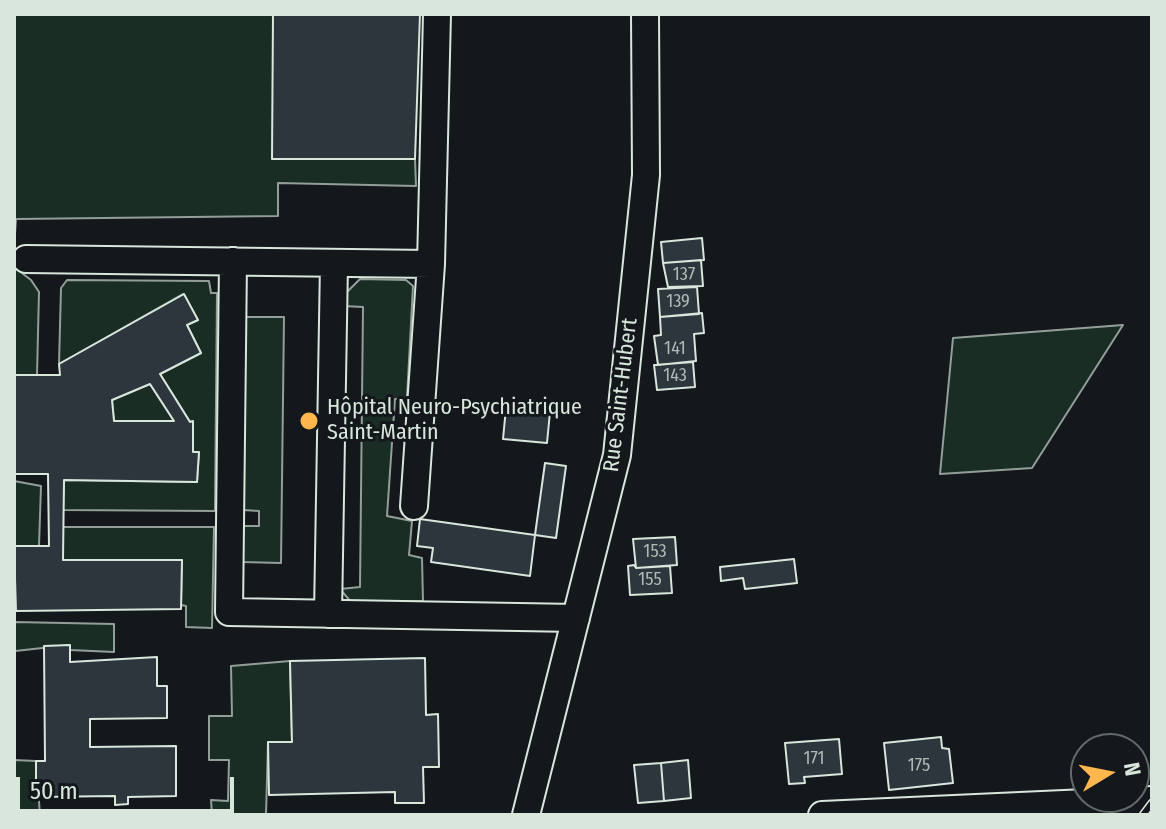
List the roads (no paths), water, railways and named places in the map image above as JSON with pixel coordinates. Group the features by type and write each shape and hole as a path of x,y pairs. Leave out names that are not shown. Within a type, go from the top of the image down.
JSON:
{"street":[{"path":"414,506 431,264 437,14"},
{"name":"Rue Saint-Hubert","path":"526,815 617,455 646,175 645,14"},
{"path":"26,259 431,264"},
{"path":"233,261 229,612 576,618"},
{"path":"328,614 334,263"},
{"path":"822,815 1152,800"}],"railway":[{"path":"1143,815 1152,803"}],"place":[{"name":"Hôpital Neuro-Psychiatrique Saint-Martin","path":"309,421"}]}
